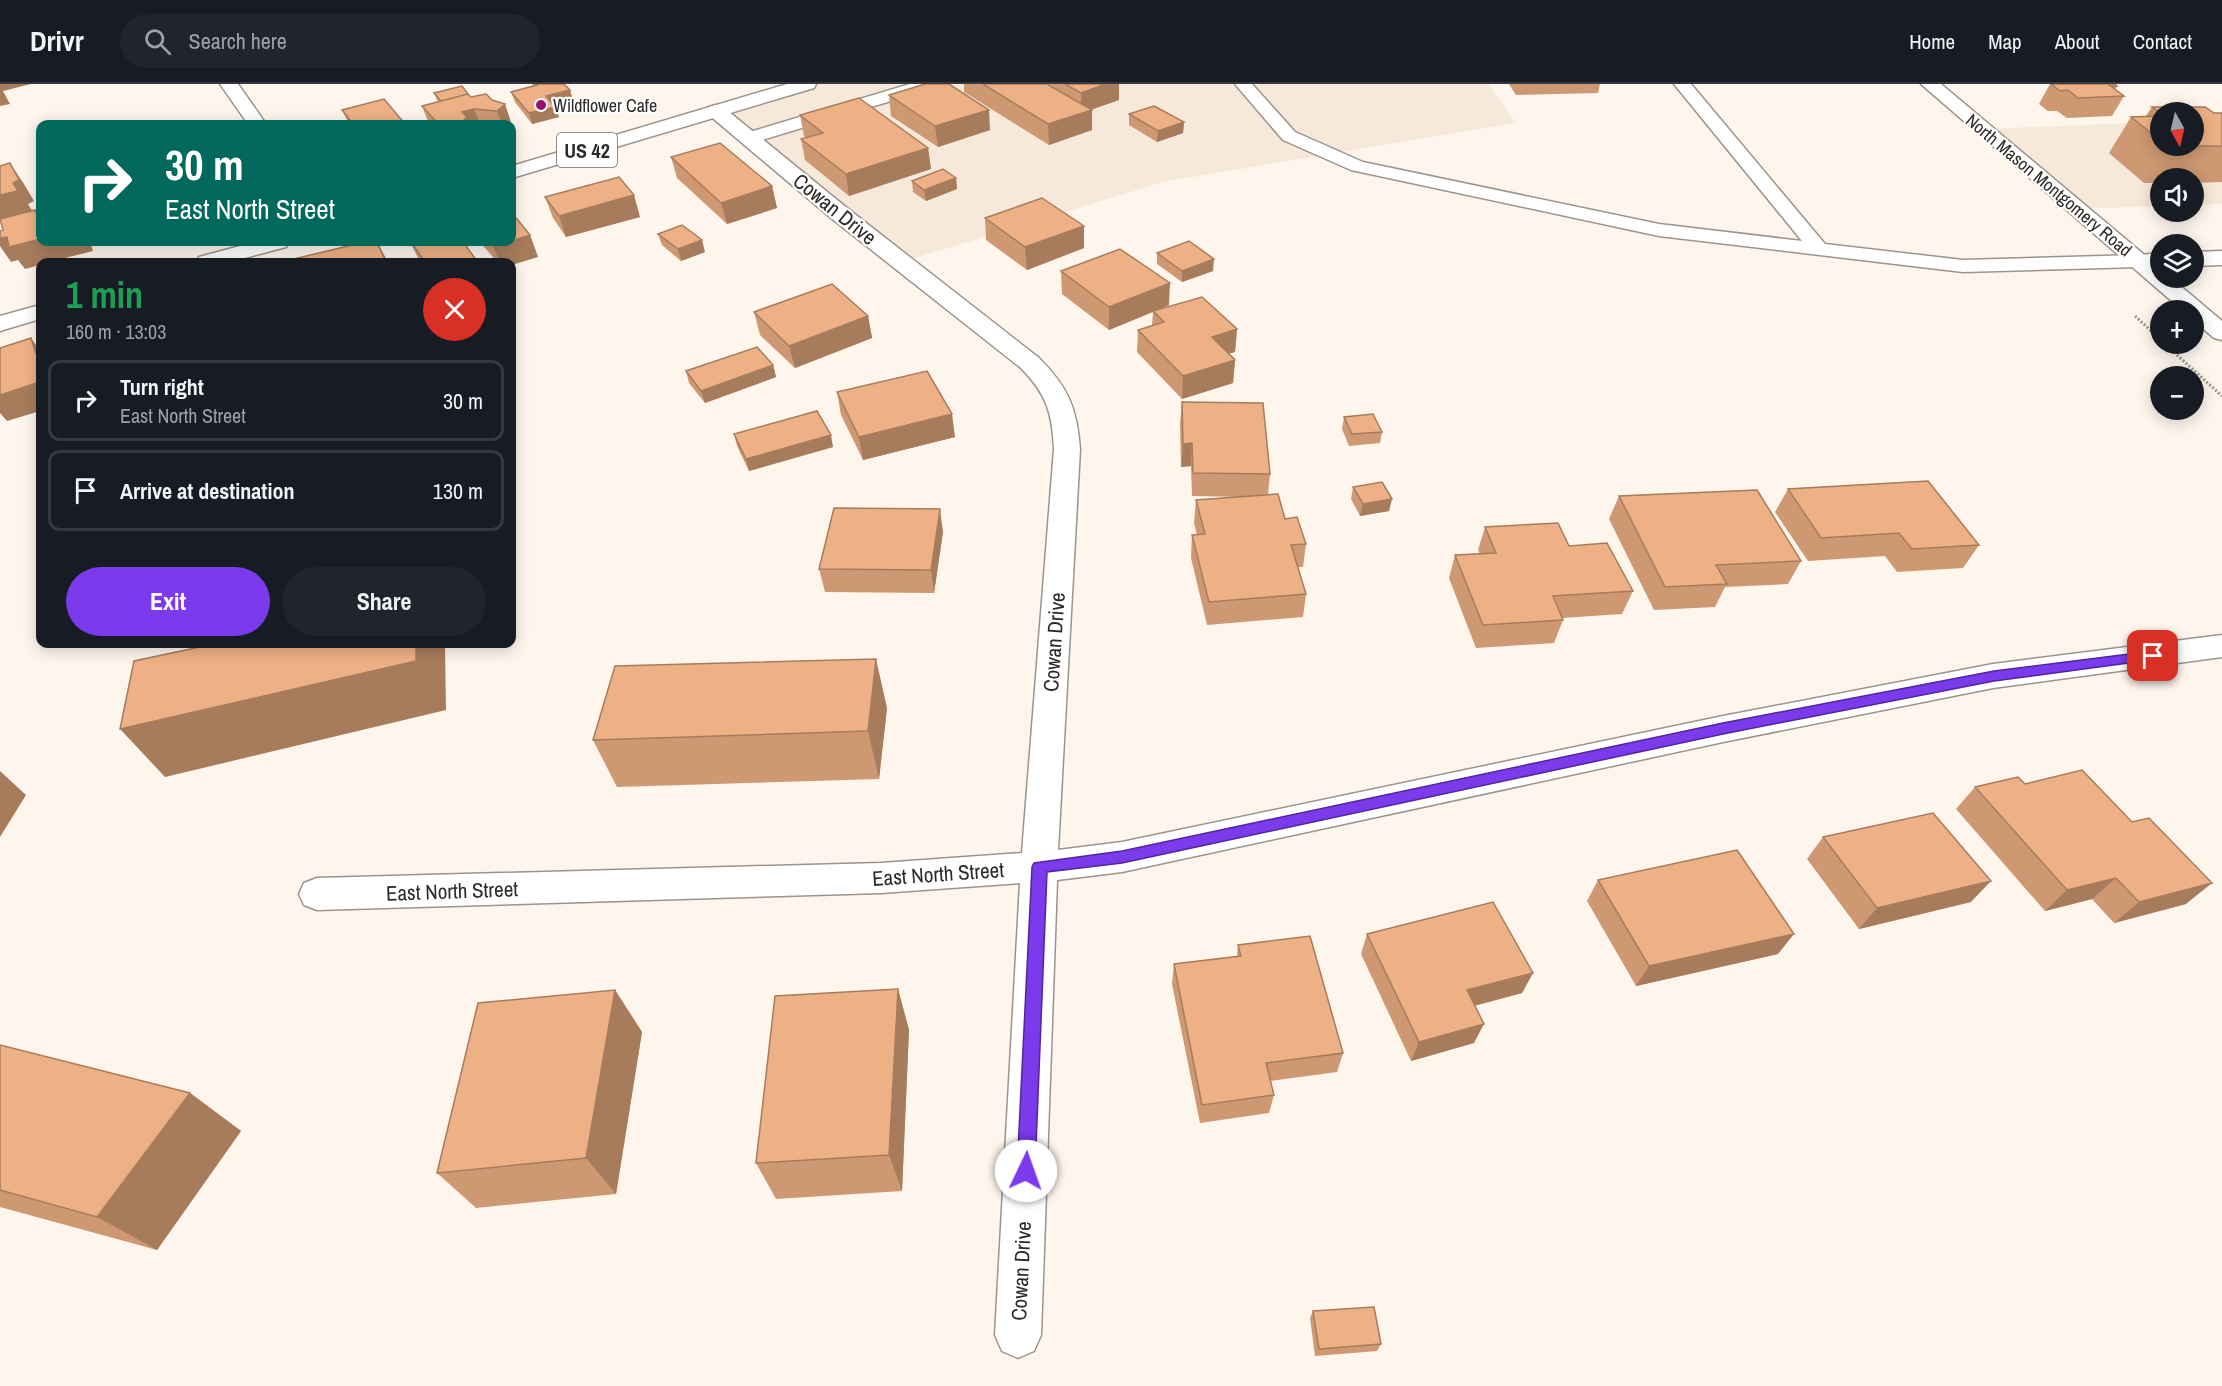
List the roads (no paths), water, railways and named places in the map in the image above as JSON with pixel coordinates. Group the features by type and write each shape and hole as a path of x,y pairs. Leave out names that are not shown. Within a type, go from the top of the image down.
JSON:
{"street":[{"path":"229,84 254,120"},
{"name":"US 42","path":"516,171 807,84"},
{"name":"North Mason Montgomery Road","path":"1930,84 2149,260 2222,333"},
{"name":"Cowan Drive","path":"716,111 839,213 1030,363 1048,380 1060,400 1065,424 1066,449 1039,867 1018,1335"},
{"path":"221,258 264,246"},
{"path":"2204,259 2222,258"},
{"path":"0,324 36,313"},
{"name":"East North Street","path":"316,894 881,878 1039,867 1122,857 1723,729 1994,676 2222,646"}],"lane":[{"path":"749,138 928,84"},
{"path":"1243,84 1289,136 1359,166 1659,230 1963,266 2149,260"},
{"path":"1682,84 1819,249"}],"place":[{"name":"Wildflower Cafe","path":"541,105"}]}
